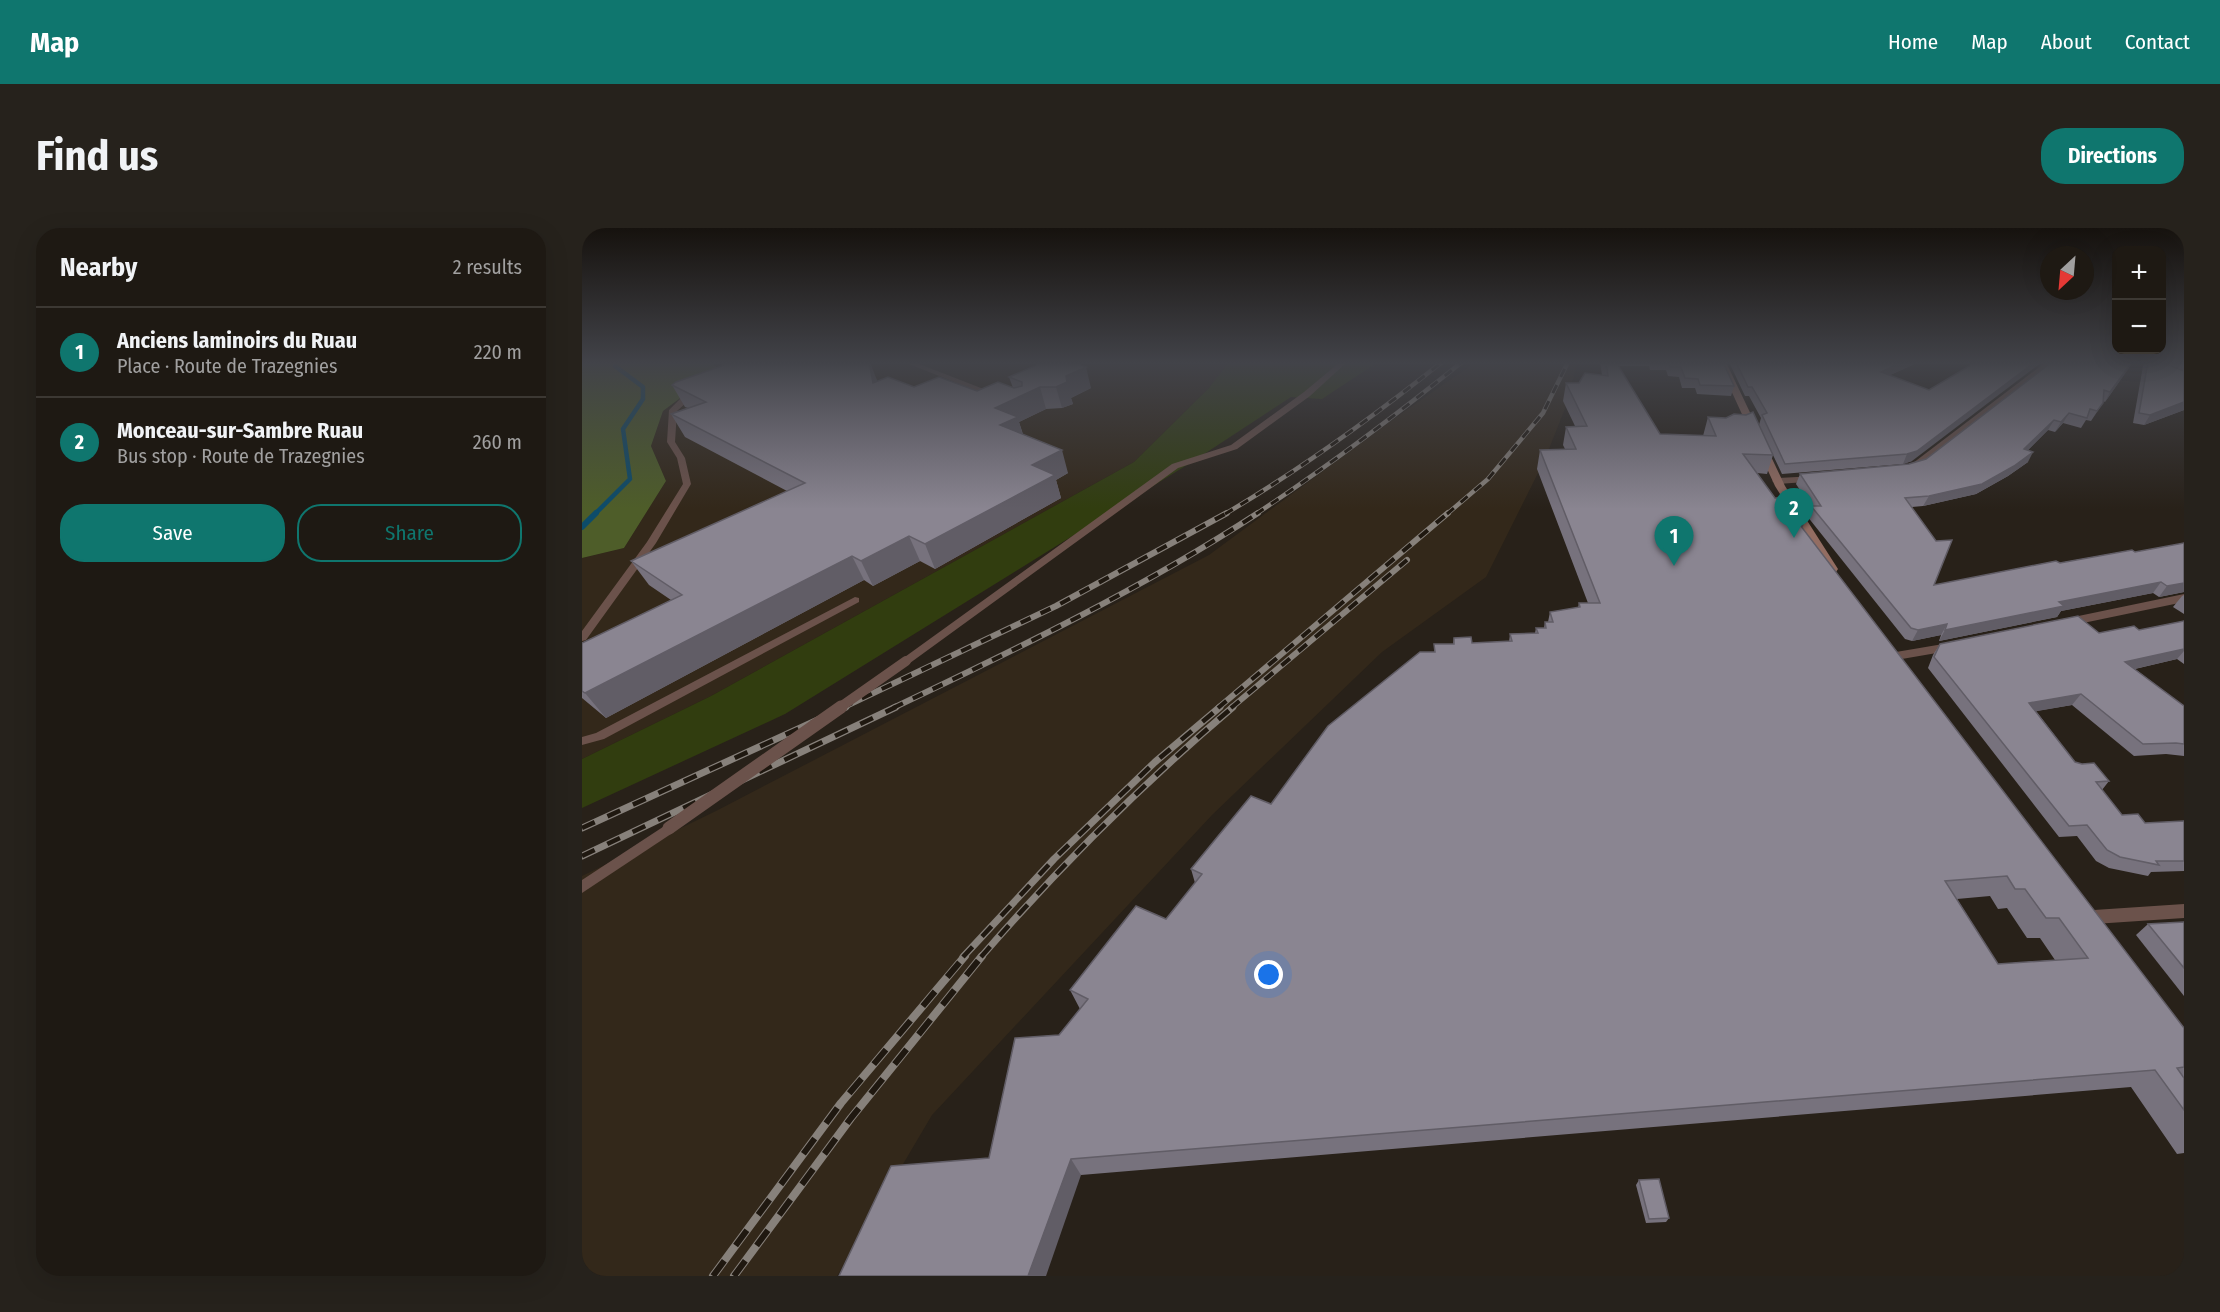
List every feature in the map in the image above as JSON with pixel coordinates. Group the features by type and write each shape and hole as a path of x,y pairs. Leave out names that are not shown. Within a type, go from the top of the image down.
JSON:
{"main road":[{"path":"1745,411 1777,481 1840,581"},
{"path":"1893,652 1907,670"},
{"path":"2091,913 2106,933"}],"street":[{"path":"1893,471 1917,465 1988,411"},
{"path":"1777,481 1827,478"},
{"path":"2048,627 2184,598"},
{"path":"1893,652 1968,643"},
{"path":"2091,913 2184,911"}],"lane":[{"path":"582,638 651,543 687,484 681,458 671,442 673,411"},
{"path":"582,887 906,661 1175,466 1234,447 1284,411"},
{"path":"582,741 600,736 855,600"}],"shaded area":[{"path":"663,411 1186,411 1134,462 711,696 582,759 582,558 624,548 666,481 651,446"},
{"path":"1405,411 1564,411 1545,459 1486,577 1382,652 1212,815 932,1115 837,1276 582,1276 582,876 716,811 1209,555"}],"green space":[{"path":"582,411 663,411 651,446 666,481 624,548 582,558"},
{"path":"1186,411 1270,411 1195,460 785,714 582,808 582,759 711,696 1134,462"}],"building":[{"path":"680,411 1002,411 1018,417 1000,425 1062,450 1032,465 1055,475 925,544 909,536 861,561 852,556 585,693 582,691 582,643 682,595 631,561 805,483 671,414"},
{"path":"1580,411 1646,411 1660,434 1716,436 1708,417 1726,418 1734,414 1746,415 1753,412 1773,455 1743,454 1775,498 1799,497 1808,513 1797,521 2184,1028 2184,1067 2177,1068 2184,1078 2184,1110 2155,1070 1071,1159 1028,1276 839,1276 891,1166 989,1158 1015,1038 1059,1035 1088,999 1070,990 1136,906 1166,919 1202,874 1191,869 1251,796 1271,804 1328,726 1420,652 1435,652 1434,644 1454,644 1454,638 1471,637 1472,643 1512,641 1510,634 1538,633 1536,628 1546,628 1545,622 1553,622 1550,612 1580,607 1579,603 1600,603 1540,450 1576,449 1566,427 1587,426","holes":["2007,876 2015,889 2025,889 2046,918 2059,918 2088,958 1998,964 1945,881"]},
{"path":"1766,411 1970,411 1917,451 1907,454 1785,464 1762,415 1767,413"},
{"path":"1988,411 2089,411 2087,418 2069,413 2061,422 2054,420 2024,449 2033,452 1982,484 1929,496 1905,498 1936,541 1952,540 1934,585 2056,561 2060,563 2184,543 2184,583 2167,586 2161,582 2059,602 2064,606 1945,630 1947,624 1918,630 1911,628 1811,506 1821,506 1800,474 1909,464 1926,459"},
{"path":"2139,411 2161,411 2150,415 2139,413"},
{"path":"2078,616 2099,633 2134,626 2139,630 2184,621 2184,649 2125,662 2184,706 2184,744 2143,744 2081,694 2029,703 2075,762 2094,763 2109,781 2096,782 2122,815 2138,814 2145,823 2184,821 2184,861 2156,861 2159,865 2120,857 2107,850 2087,825 2069,826 1934,657 1940,644"},
{"path":"2184,922 2184,968 2148,924"},
{"path":"1659,1179 1669,1218 1649,1219 1639,1180"}],"waterway":[{"path":"582,527 630,479 623,429 635,411"}],"railway":[{"path":"1225,514 1281,479 1379,411"},
{"path":"1256,514 1400,411"},
{"path":"1447,514 1488,479 1544,411"},
{"path":"842,708 1056,606 1227,513"},
{"path":"893,708 1125,592 1258,513"},
{"path":"1218,708 1448,513"},
{"path":"1231,708 1407,560"},
{"path":"582,828 846,707"},
{"path":"582,856 896,707"},
{"path":"963,957 1054,859 1155,762 1220,707"},
{"path":"981,957 1102,827 1233,707"},
{"path":"713,1276 841,1103 965,956"},
{"path":"734,1276 851,1118 982,956"}],"place":[{"name":"Monceau-sur-Sambre Ruau","path":"1794,538"},
{"name":"Anciens laminoirs du Ruau","path":"1674,566"}]}
